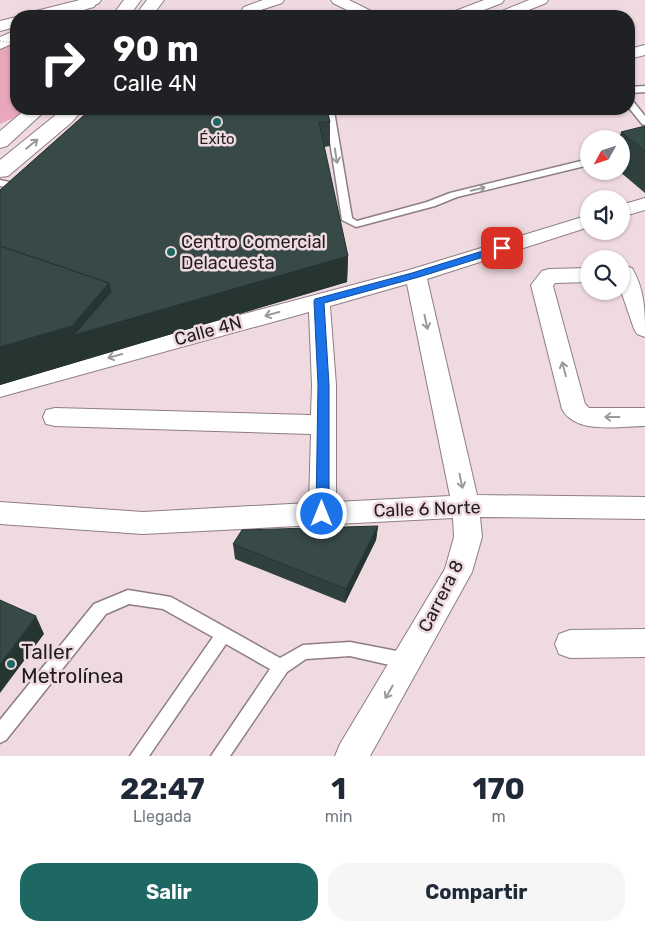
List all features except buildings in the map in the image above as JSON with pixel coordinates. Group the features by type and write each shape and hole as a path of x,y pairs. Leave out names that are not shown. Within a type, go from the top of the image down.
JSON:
{"main road":[{"path":"125,10 133,0"},
{"path":"148,10 156,0"},
{"path":"59,10 91,1"},
{"path":"72,10 91,1"},
{"path":"0,142 30,115"},
{"path":"0,171 70,116"}],"street":[{"path":"249,10 277,0"},
{"path":"338,0 358,10"},
{"path":"471,10 497,0"},
{"path":"517,10 541,0"},
{"path":"630,208 645,204"},
{"name":"Calle 4N","path":"0,388 315,295 416,275 580,224"},
{"path":"630,273 645,329"},
{"path":"580,274 550,276 542,285 574,409 580,414 589,417 645,417"},
{"name":"Carrera 8","path":"352,756 458,572 468,538 466,506 416,275"},
{"path":"315,295 324,385 322,514"},
{"path":"55,417 323,425"},
{"name":"Calle 6 Norte","path":"0,513 143,523 466,506 645,508"},
{"path":"570,644 645,643"}],"lane":[{"path":"635,110 645,122"},
{"path":"330,115 347,220 356,224 431,204 454,195 580,164"},
{"path":"0,183 26,185 11,198"},
{"path":"0,734 100,609 128,597 166,602 281,666"},
{"path":"139,756 224,634"},
{"path":"220,756 281,666 303,652 350,649 407,661"}],"shaded area":[{"path":"10,45 10,115 19,115 0,124 0,49"}],"place":[{"name":"Éxito","path":"217,122"},
{"name":"Centro Comercial Delacuesta","path":"171,252"},
{"name":"Taller Metrolínea","path":"11,664"}],"route":[{"path":"322,514 324,385 319,301 416,275 502,248"}]}
